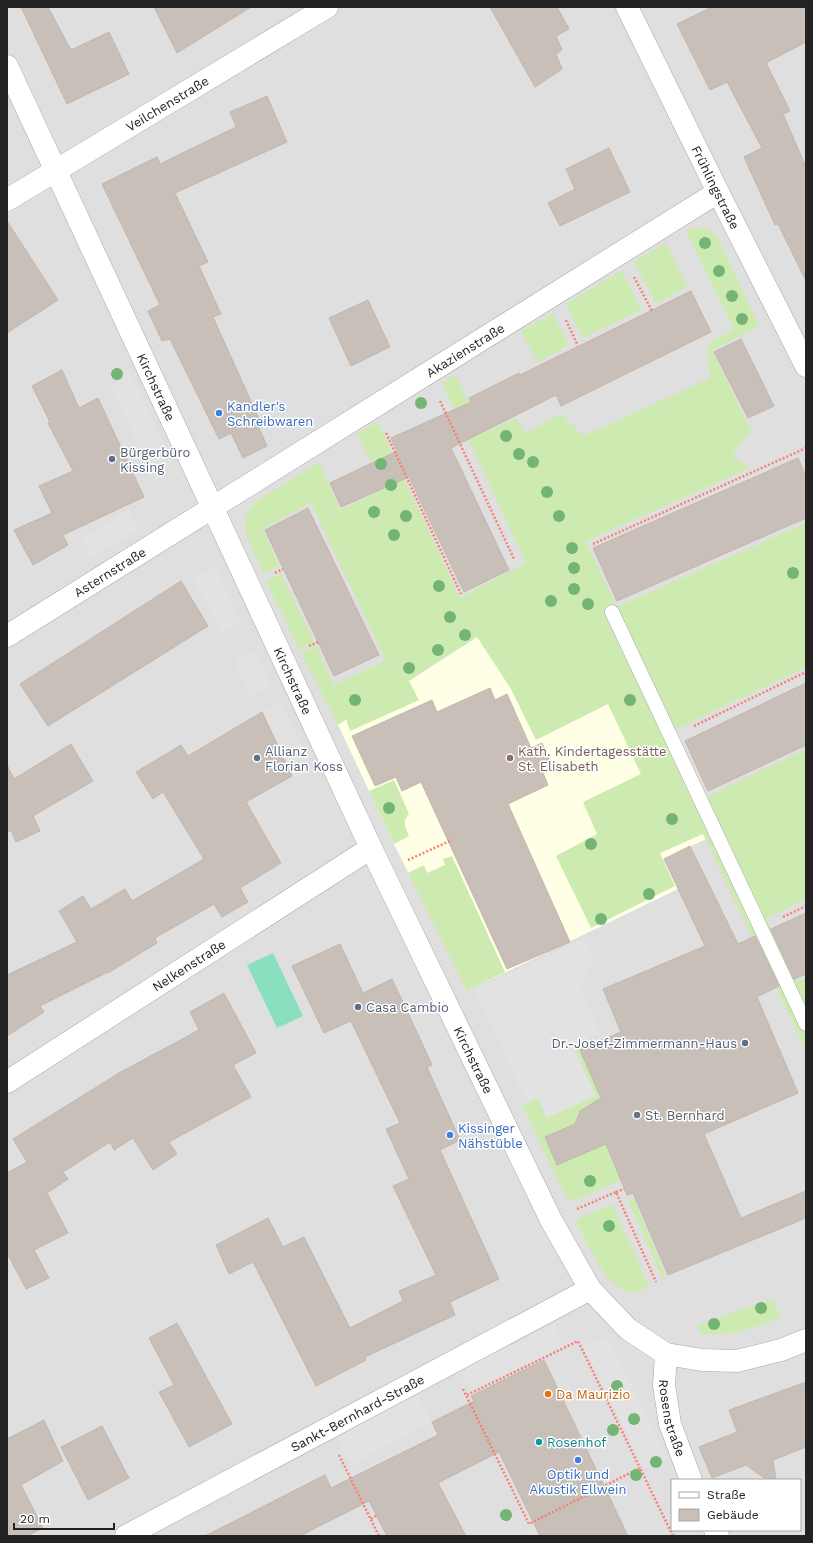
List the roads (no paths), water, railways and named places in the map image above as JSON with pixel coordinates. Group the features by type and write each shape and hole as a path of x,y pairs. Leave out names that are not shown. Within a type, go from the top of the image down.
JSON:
{"street":[{"name":"Veilchenstraße","path":"7,200 327,7"},
{"name":"Frühlingstraße","path":"627,7 806,366"},
{"name":"Kirchstraße","path":"7,66 371,848 551,1220 590,1289 628,1329 666,1354"},
{"name":"Akazienstraße","path":"212,508 718,192"},
{"name":"Asternstraße","path":"7,636 212,508"},
{"name":"Nelkenstraße","path":"7,1082 371,848"},
{"name":"Sankt-Bernhard-Straße","path":"126,1536 590,1289"},
{"path":"666,1354 702,1360 737,1361 781,1350 806,1340"},
{"name":"Rosenstraße","path":"666,1354 664,1385 670,1424 691,1479"}],"lane":[{"path":"612,612 806,1024"}],"place":[{"name":"Kandler's Schreibwaren","path":"219,413"},
{"name":"Bürgerbüro Kissing","path":"112,459"},
{"name":"Allianz Florian Koss","path":"257,758"},
{"name":"Kath. Kindertagesstätte St. Elisabeth","path":"510,758"},
{"name":"Casa Cambio","path":"358,1007"},
{"name":"Dr.-Josef-Zimmermann-Haus","path":"745,1043"},
{"name":"St. Bernhard","path":"637,1115"},
{"name":"Kissinger Nähstüble","path":"450,1135"},
{"name":"Da Maurizio","path":"548,1394"},
{"name":"Rosenhof","path":"539,1442"},
{"name":"Optik und Akustik Ellwein","path":"578,1460"}]}
